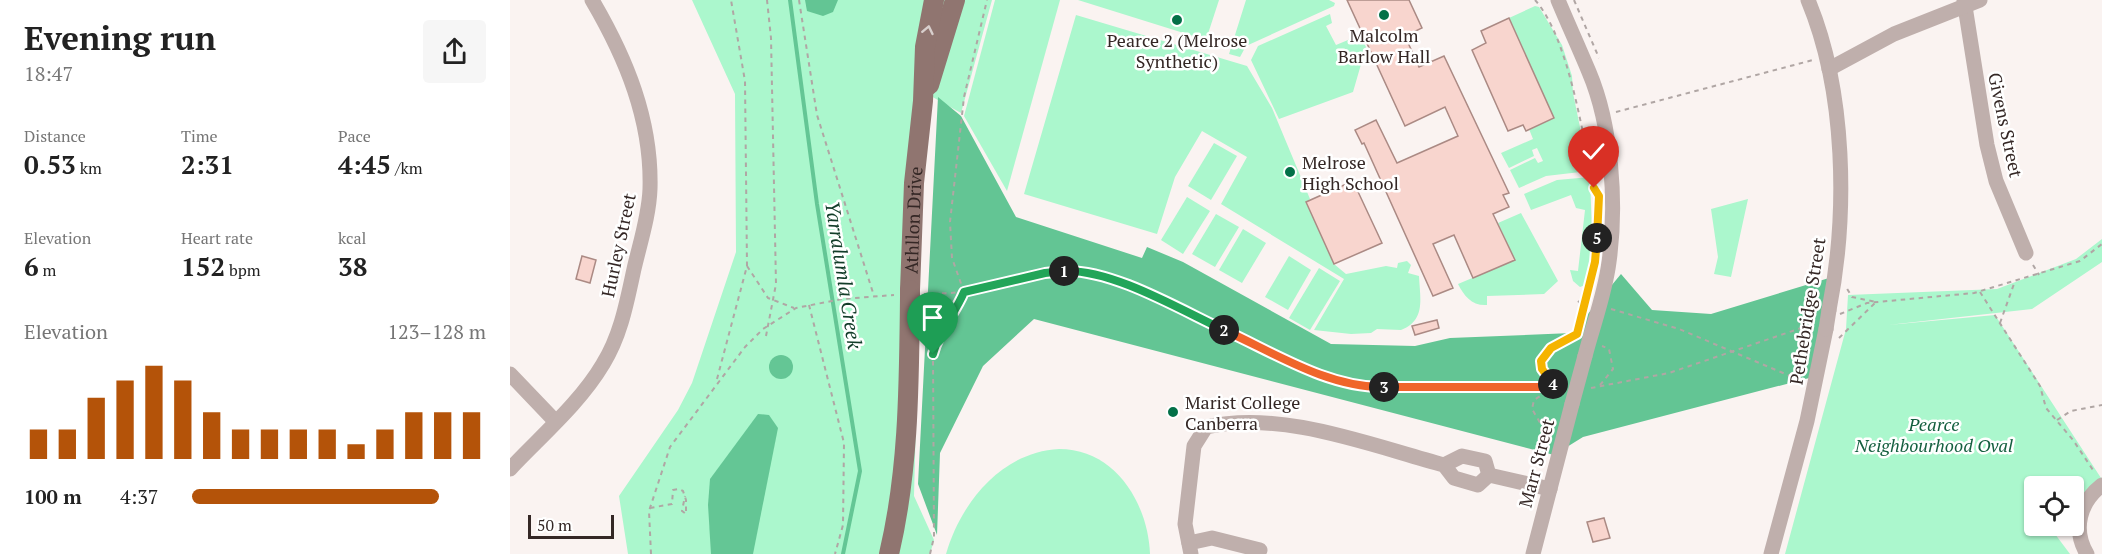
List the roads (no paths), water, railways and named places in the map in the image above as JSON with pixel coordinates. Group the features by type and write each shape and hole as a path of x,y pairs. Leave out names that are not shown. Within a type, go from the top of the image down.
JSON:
{"main road":[{"name":"Athllon Drive","path":"889,554 896,525 907,437 914,183 923,102 924,47 934,0"},
{"name":"Athllon Drive","path":"923,102 955,0"}],"street":[{"name":"Hurley Street","path":"510,469 555,421 604,363 619,330 647,214 650,189 648,143 641,107 623,59 592,0"},
{"name":"Marr Street","path":"1533,554 1609,264 1613,213 1611,174 1604,128 1590,73 1558,0"},
{"name":"Pethebridge Street","path":"1771,554 1830,332 1829,310 1838,263 1842,197 1823,62 1808,0"},
{"path":"1823,62 1965,3 1980,0"},
{"name":"Givens Street","path":"1965,3 1987,145 2000,191 2026,253"},
{"path":"510,374 555,421"},
{"path":"1260,550 1212,538 1190,549 1185,524 1194,446 1206,427 1233,421 1267,421 1309,429 1444,465 1454,478 1478,485 1489,475"},
{"path":"1444,465 1462,456 1485,461 1489,475"},
{"path":"1489,475 1550,489"},
{"path":"2087,554 2081,541 2080,517 2085,503 2099,480"}],"waterway":[{"name":"Yarralumla Creek","path":"790,0 817,204 860,471 843,554"}],"place":[{"name":"Malcolm Barlow Hall","path":"1384,15"},
{"name":"Pearce 2 (Melrose Synthetic)","path":"1177,20"},
{"name":"Melrose High School","path":"1290,172"},
{"name":"Marist College Canberra","path":"1173,412"}],"park label":[{"name":"Pearce Neighbourhood Oval","path":"1934,434"}]}
